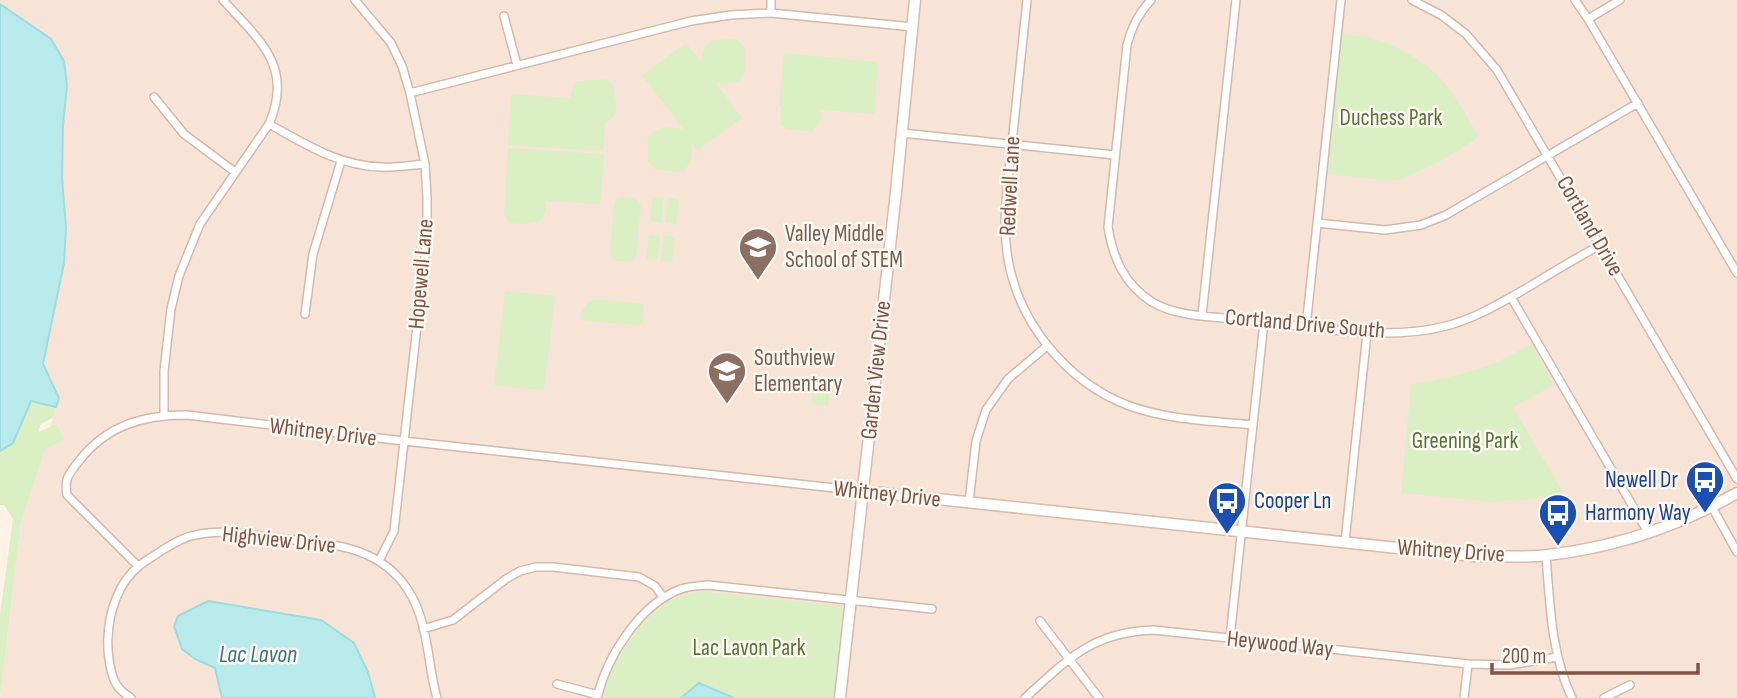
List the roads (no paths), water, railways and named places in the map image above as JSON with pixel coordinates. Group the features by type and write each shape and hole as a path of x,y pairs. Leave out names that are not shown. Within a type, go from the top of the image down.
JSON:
{"street":[{"path":"164,415 164,371 179,276 200,223 269,124 278,93 273,62 262,44 223,0"},
{"name":"Hopewell Lane","path":"355,0 391,43 402,66 425,164 428,197 427,237 394,531 379,561"},
{"path":"771,0 771,13"},
{"name":"Garden View Drive","path":"841,698 915,0"},
{"name":"Redwell Lane","path":"1027,0 1005,209 1007,257 1022,306 1047,346 1063,364 1104,394 1128,405 1167,416 1253,425"},
{"path":"902,133 1115,155 1127,45 1141,10 1151,0"},
{"path":"1202,315 1236,0"},
{"path":"1306,327 1341,0"},
{"name":"Cortland Drive","path":"1412,0 1441,15 1466,34 1497,70 1737,479"},
{"path":"1575,0 1737,273"},
{"path":"1588,19 1620,0"},
{"path":"410,93 691,21 731,15 771,13 913,27"},
{"path":"504,16 517,65"},
{"path":"154,97 184,134 235,172"},
{"path":"1317,223 1385,230 1421,225 1446,215 1638,103"},
{"path":"269,124 316,151 341,161 380,167 425,164"},
{"name":"Cortland Drive South","path":"1115,155 1108,227 1119,268 1134,288 1153,302 1175,311 1367,333 1411,333 1446,326 1479,314 1600,244"},
{"path":"305,314 313,254 341,161"},
{"path":"1729,259 1737,254"},
{"path":"1511,297 1649,534"},
{"path":"1230,638 1264,322"},
{"path":"1345,542 1367,333"},
{"path":"969,502 976,442 986,410 1008,379 1047,346"},
{"name":"Whitney Drive","path":"138,566 67,495 65,484 90,447 108,433 133,422 164,415 187,415 404,441 1473,556 1546,556 1598,548 1649,534 1712,507 1737,493"},
{"path":"1712,507 1737,552"},
{"name":"Highview Drive","path":"131,698 118,688 107,647 108,624 124,582 138,566 180,539 219,532 341,545 379,561 396,574 417,608 424,629 437,698"},
{"path":"1546,556 1557,657 1572,698"},
{"path":"424,629 453,620 506,579 520,571 536,567 639,577 655,586 663,597"},
{"path":"557,684 597,696 620,645 645,613 663,597 684,588 708,585 932,609"},
{"path":"1040,621 1100,698"},
{"name":"Heywood Way","path":"1025,698 1068,659 1102,638 1134,631 1154,630 1468,664 1510,665 1557,657"},
{"path":"1464,698 1468,664"},
{"path":"1604,698 1630,685"}],"water":[{"path":"0,4 51,39 64,61 67,85 62,178 66,227 64,263 43,364 59,398 56,407 31,401 13,443 0,451"},
{"name":"Lac Lavon","path":"208,601 321,620 354,643 368,672 375,698 222,698 215,668 195,659 182,649 174,626 178,616"},
{"path":"699,683 734,698 681,698"}],"place":[{"name":"Valley Middle School of STEM","path":"758,281"},
{"name":"Southview Elementary","path":"727,405"},
{"name":"Newell Dr","path":"1705,514"},
{"name":"Cooper Ln","path":"1227,535"},
{"name":"Harmony Way","path":"1558,547"}],"park label":[{"name":"Duchess Park","path":"1391,118"},
{"name":"Greening Park","path":"1465,441"},
{"name":"Lac Lavon Park","path":"749,648"}]}
